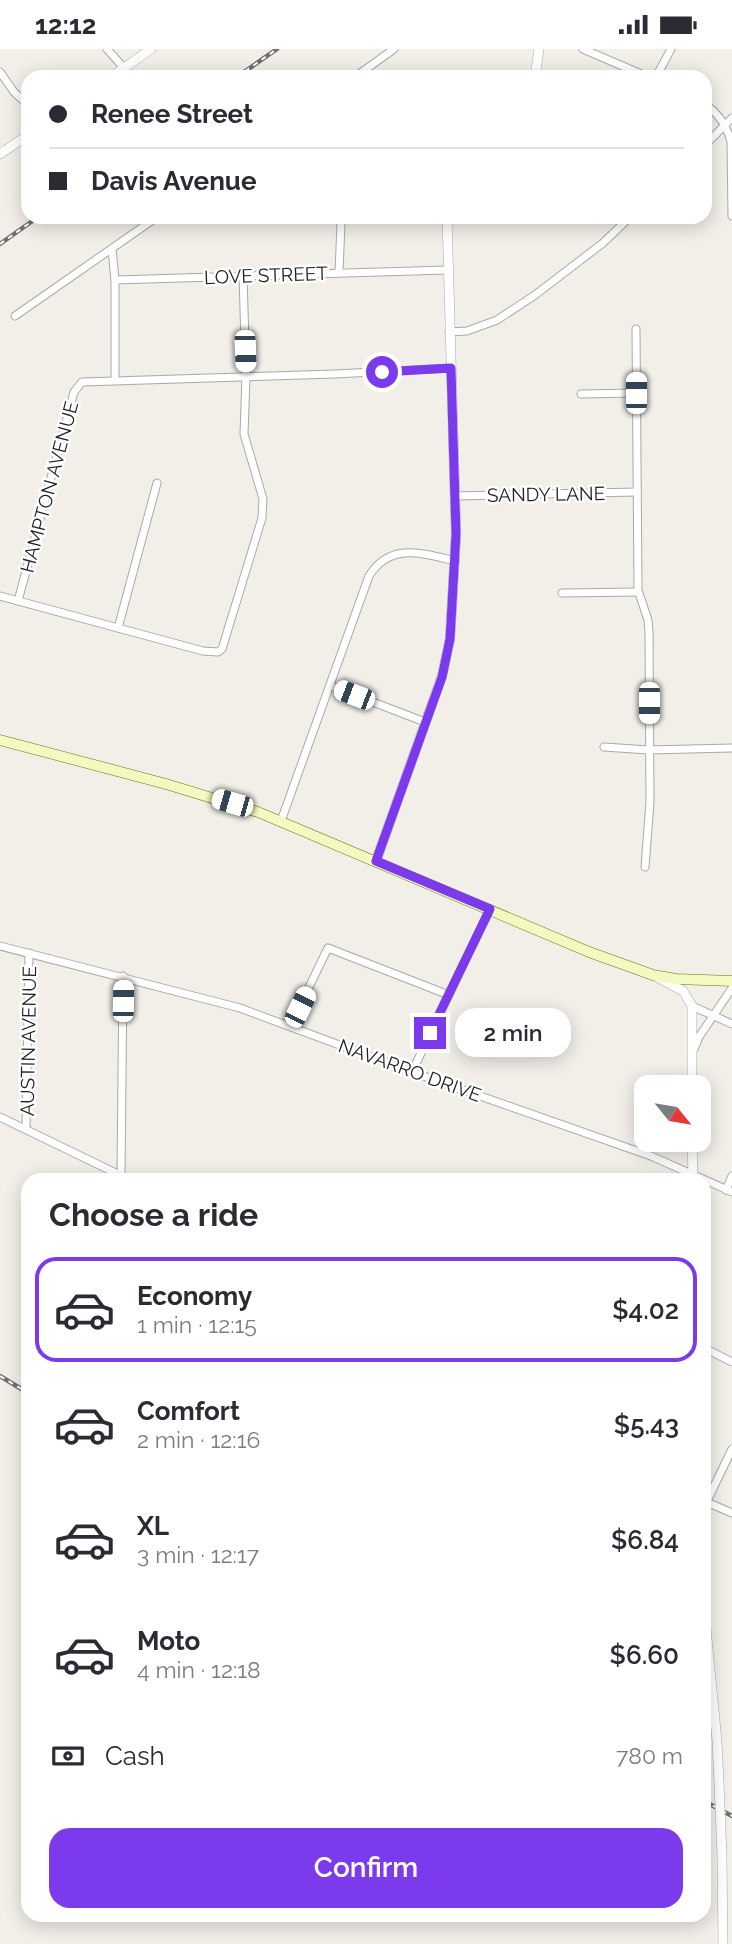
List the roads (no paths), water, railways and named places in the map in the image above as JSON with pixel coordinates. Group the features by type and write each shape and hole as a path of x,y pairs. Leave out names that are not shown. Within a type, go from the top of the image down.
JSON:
{"main road":[{"path":"0,742 166,784 281,821 589,952 653,975 732,982"}],"street":[{"path":"107,49 124,68"},
{"path":"121,70 151,49"},
{"path":"366,70 394,49"},
{"path":"536,70 539,49"},
{"path":"583,49 632,70"},
{"path":"660,70 671,49"},
{"path":"0,72 21,98"},
{"path":"712,109 725,125 731,142 732,216"},
{"path":"712,138 732,118"},
{"path":"0,153 21,140"},
{"path":"15,316 147,224"},
{"path":"339,273 341,224"},
{"path":"376,861 447,656 455,561 455,496 447,224"},
{"path":"449,332 467,331 497,320 535,295 622,224"},
{"path":"112,249 115,279 115,380 451,368"},
{"name":"LOVE STREET","path":"115,279 447,270"},
{"path":"0,596 203,651 215,652 222,649 262,518 263,499 244,434 246,377 243,275"},
{"path":"636,329 638,592 648,620 649,632 650,802 645,867"},
{"name":"HAMPTON AVENUE","path":"18,601 74,392 82,381 115,380"},
{"path":"581,394 636,393"},
{"path":"118,628 158,483"},
{"name":"SANDY LANE","path":"455,496 637,492"},
{"path":"281,821 369,576 376,564 395,554 414,551 455,561"},
{"path":"562,593 638,592"},
{"path":"331,686 425,722"},
{"path":"604,747 649,750 732,748"},
{"path":"412,1072 490,909"},
{"name":"NAVARRO DRIVE","path":"0,946 240,1008 650,1156 685,1173"},
{"path":"290,1026 328,948 449,995"},
{"name":"AUSTIN AVENUE","path":"26,1129 29,953"},
{"path":"653,975 683,991 692,1006 692,1075"},
{"path":"123,976 125,1173"},
{"path":"692,1053 699,1037 732,988"},
{"path":"692,1006 732,1024"},
{"path":"0,1117 117,1173"},
{"path":"692,1152 693,1173"},
{"path":"729,1191 732,1177"},
{"name":"NAVARRO DRIVE","path":"711,1184 729,1191"},
{"path":"711,1352 732,1362"},
{"path":"711,1489 732,1449"},
{"path":"711,1504 732,1513"},
{"path":"711,1682 719,1783 723,1944"}],"railway":[{"path":"247,70 277,49"},
{"path":"0,244 28,224"},
{"path":"0,1376 21,1389"},
{"path":"711,1805 732,1816"}]}
